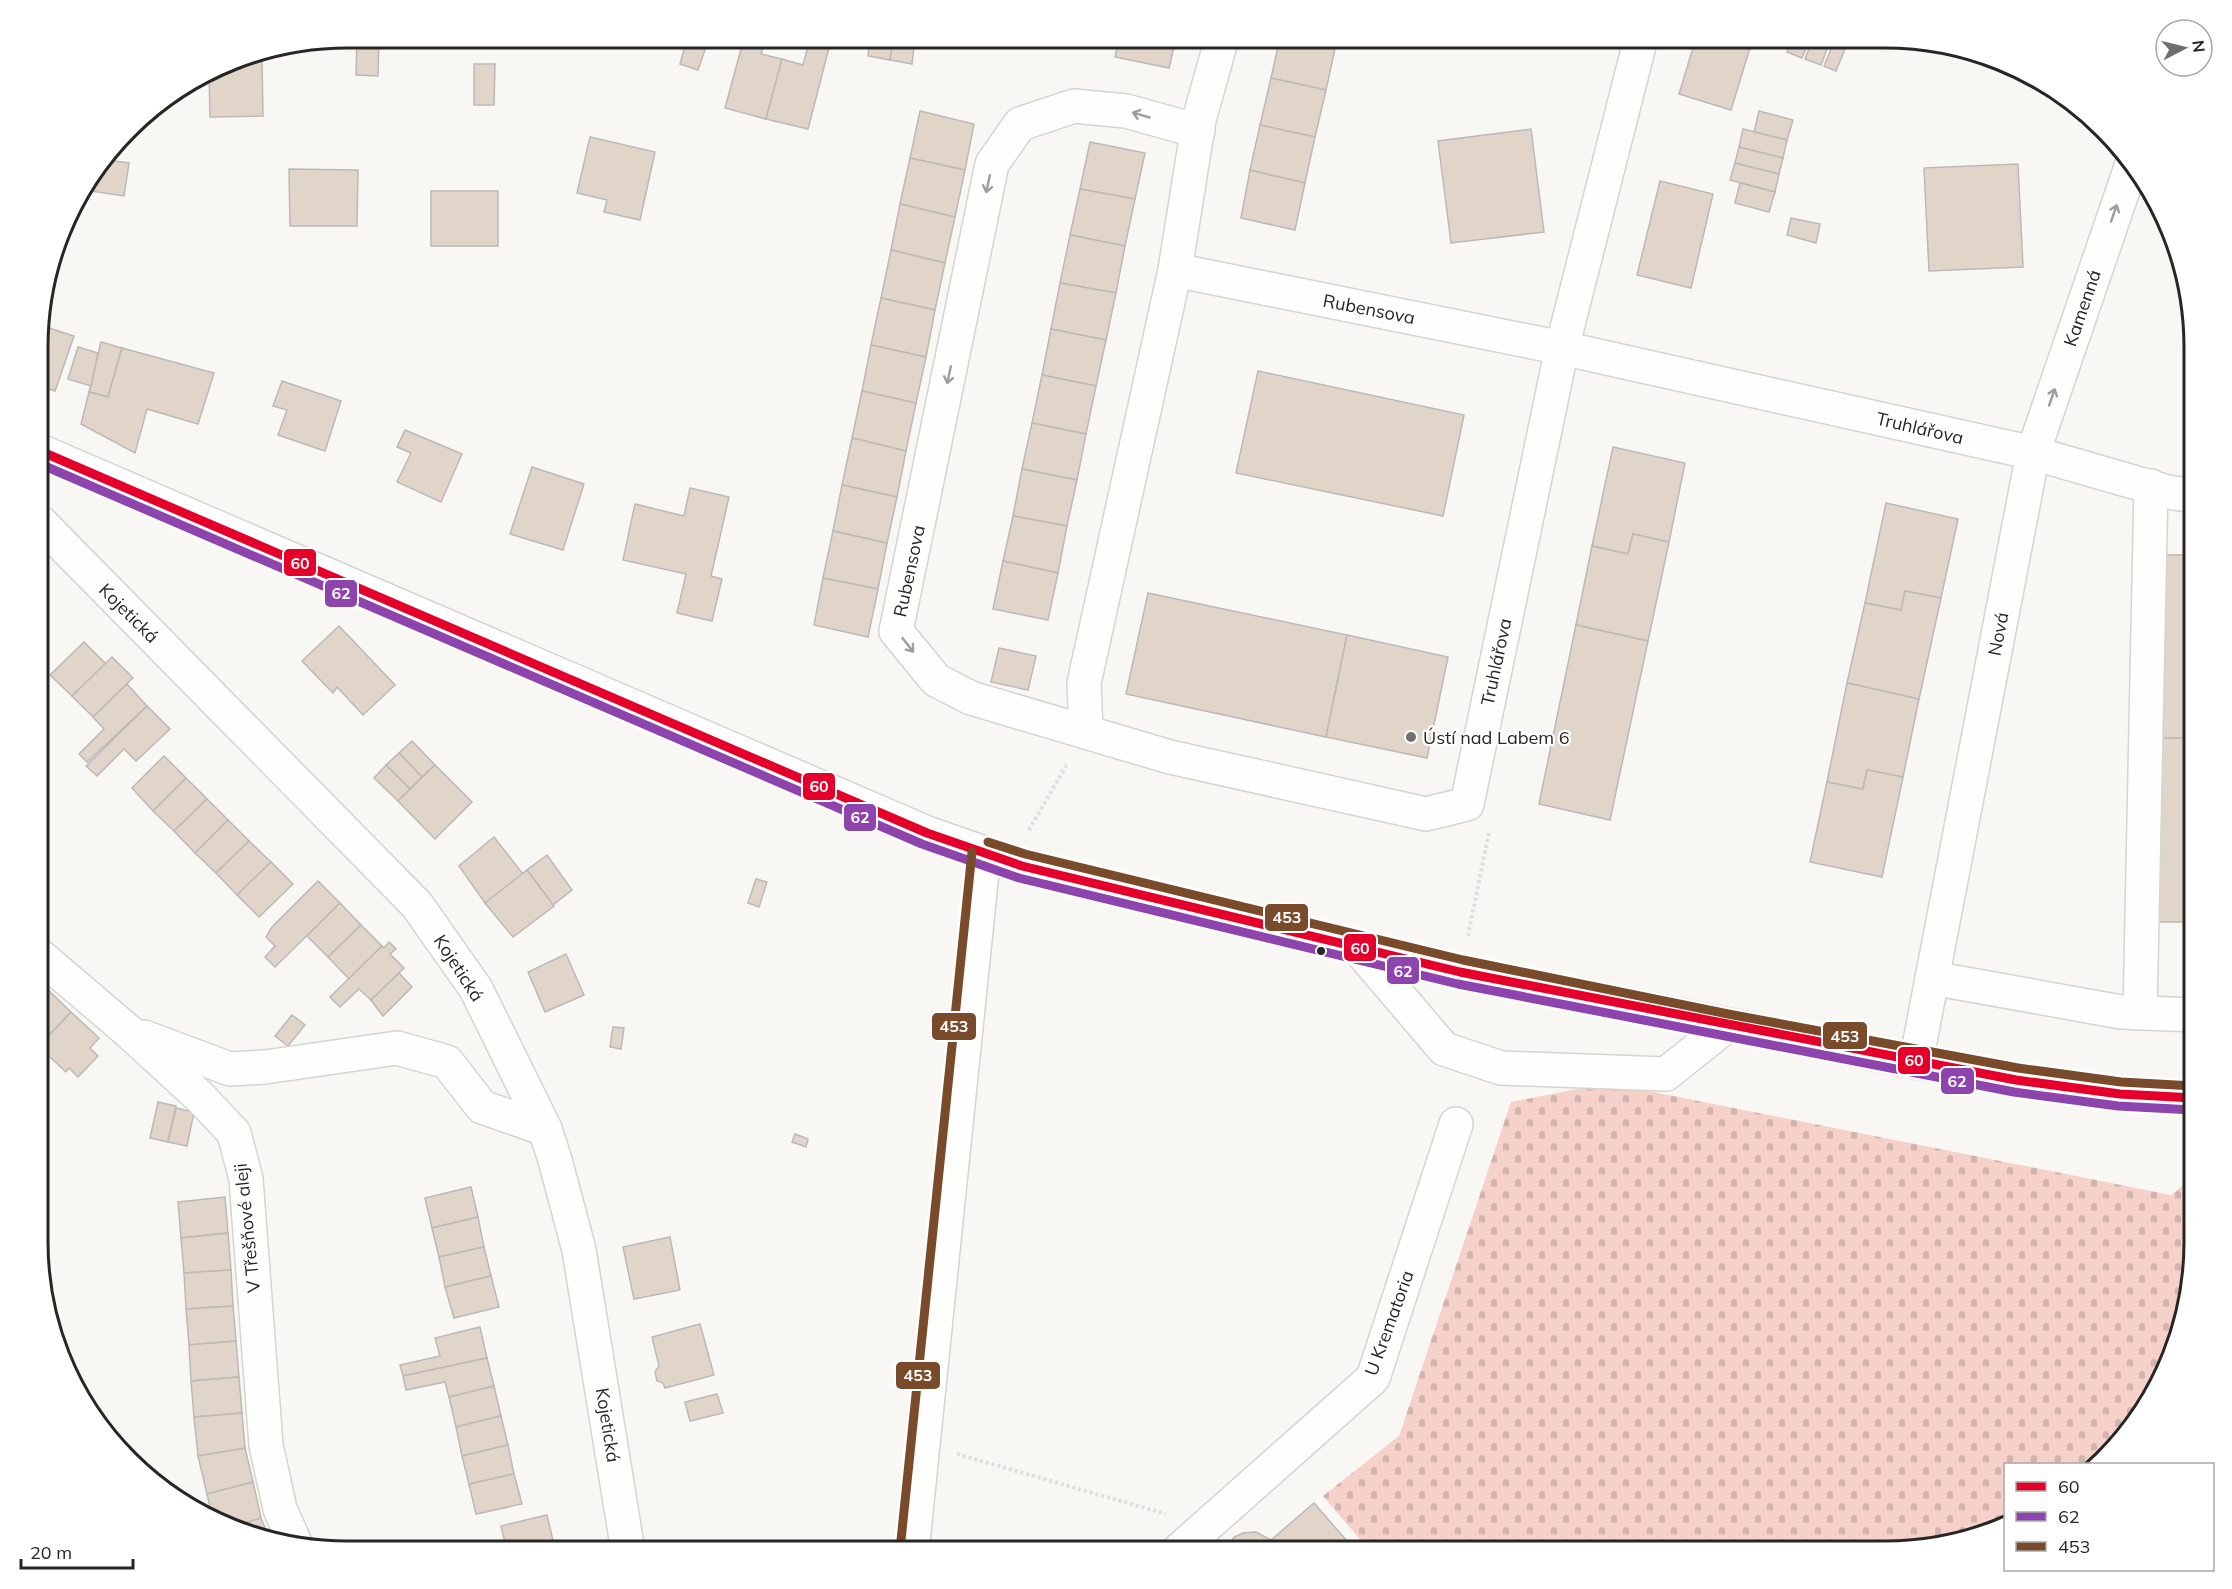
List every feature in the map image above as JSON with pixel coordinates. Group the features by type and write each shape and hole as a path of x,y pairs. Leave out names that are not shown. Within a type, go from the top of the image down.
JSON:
{"street":[{"path":"1219,48 1198,131 1175,270 1084,683 1086,732 1170,757 1426,814 1467,804"},
{"name":"Truhlářova","path":"1467,804 1562,348 1638,48"},
{"name":"Rubensova","path":"1086,732 971,698 936,680 896,631 992,164 1020,124 1074,106 1126,111 1198,131"},
{"name":"Kamenná","path":"2033,453 2129,174"},
{"name":"Rubensova","path":"1175,270 1562,348"},
{"name":"Truhlářova","path":"1562,348 2033,453"},
{"path":"2033,453 2184,494"},
{"name":"Nová","path":"1916,1062 2033,453"},
{"path":"48,454 927,833 997,857 1460,972 1726,1026 2016,1080 2120,1094 2184,1097"},
{"path":"2140,1013 2151,486"},
{"name":"Kojetická","path":"48,530 417,905 476,989 544,1129 555,1160 579,1250 626,1541"},
{"path":"913,1541 997,857"},
{"path":"1358,948 1444,1049 1501,1068 1666,1074 1726,1026"},
{"name":"V Třešňové aleji","path":"48,963 128,1031 200,1097 234,1133 246,1179 266,1445 280,1509 292,1536"},
{"path":"1932,978 2121,1012 2184,1015"},
{"path":"128,1031 230,1069 265,1067 397,1048 447,1062 482,1107 544,1129"},
{"name":"U Krematoria","path":"1190,1541 1373,1378 1456,1124"}],"path":[{"path":"997,857 1086,732"},
{"path":"1460,972 1492,816 1467,804"},
{"path":"924,1445 1207,1526"}],"green space":[{"path":"1608,1083 2171,1195 2184,1184 2181,1281 2174,1320 2161,1357 2134,1408 2097,1454 2087,1463 2004,1463 2004,1516 1963,1531 1924,1538 1885,1541 1361,1541 1323,1496 1399,1436 1511,1102"}],"building":[{"path":"357,48 379,48 378,76 356,75"},
{"path":"684,48 706,48 698,70 680,64"},
{"path":"741,48 763,48 761,54 782,59 766,119 725,108"},
{"path":"808,48 829,48 808,129 766,119 782,59 803,65"},
{"path":"869,48 892,48 890,60 868,56"},
{"path":"892,48 914,48 912,64 890,60"},
{"path":"1117,48 1174,48 1169,68 1115,57"},
{"path":"1278,48 1335,48 1326,90 1271,78"},
{"path":"1693,48 1750,48 1731,110 1679,94"},
{"path":"1788,48 1806,48 1802,58 1787,52"},
{"path":"1809,48 1827,48 1821,65 1805,59"},
{"path":"1831,48 1845,49 1836,71 1824,66"},
{"path":"262,60 263,116 210,117 209,82"},
{"path":"474,64 495,64 494,105 474,105"},
{"path":"1271,78 1326,90 1315,137 1260,125"},
{"path":"920,111 974,124 965,170 910,158"},
{"path":"1759,111 1793,120 1787,140 1754,132"},
{"path":"1260,125 1315,137 1305,183 1250,170"},
{"path":"1531,129 1544,232 1451,243 1438,141"},
{"path":"1743,129 1787,140 1783,158 1739,147"},
{"path":"590,137 655,152 640,220 604,212 607,200 577,193"},
{"path":"1090,142 1145,153 1135,199 1080,189"},
{"path":"1739,147 1783,158 1779,174 1735,163"},
{"path":"910,158 965,170 955,217 900,204"},
{"path":"113,161 129,163 124,196 92,191"},
{"path":"1735,163 1779,174 1775,192 1730,180"},
{"path":"2018,164 2023,267 1929,271 1924,168"},
{"path":"289,169 358,170 357,226 290,226"},
{"path":"1250,170 1305,183 1295,230 1241,218"},
{"path":"1660,181 1713,194 1691,288 1637,275"},
{"path":"1740,183 1775,192 1769,212 1735,203"},
{"path":"1080,189 1135,199 1125,246 1070,235"},
{"path":"431,191 498,191 498,246 431,246"},
{"path":"900,204 955,217 945,263 891,250"},
{"path":"1791,218 1820,224 1816,243 1787,235"},
{"path":"1070,235 1125,246 1116,293 1060,283"},
{"path":"891,250 945,263 935,310 881,298"},
{"path":"1060,283 1116,293 1106,340 1051,329"},
{"path":"881,298 935,310 926,357 871,345"},
{"path":"49,328 74,336 55,391 48,389"},
{"path":"1051,329 1106,340 1096,386 1042,375"},
{"path":"101,342 122,348 108,397 89,392"},
{"path":"871,345 926,357 916,403 862,391"},
{"path":"78,347 98,353 91,386 68,379"},
{"path":"122,348 214,373 198,424 147,409 135,453 81,424 89,392 108,397"},
{"path":"1258,371 1464,415 1443,516 1236,473"},
{"path":"1042,375 1096,386 1086,434 1032,423"},
{"path":"282,381 341,401 325,451 278,435 287,410 273,406"},
{"path":"862,391 916,403 906,451 852,438"},
{"path":"1032,423 1086,434 1077,480 1022,469"},
{"path":"405,430 462,454 441,502 397,482 411,453 397,447"},
{"path":"852,438 906,451 897,497 842,485"},
{"path":"1613,447 1685,463 1669,542 1633,534 1628,554 1592,546"},
{"path":"532,467 584,484 563,550 510,534"},
{"path":"1022,469 1077,480 1067,526 1013,516"},
{"path":"842,485 897,497 887,543 833,531"},
{"path":"690,488 729,497 711,576 722,579 712,621 677,613 686,574 623,560 635,504 684,516"},
{"path":"1886,503 1958,519 1941,598 1905,591 1901,610 1865,603"},
{"path":"1013,516 1067,526 1058,573 1003,561"},
{"path":"833,531 887,543 878,589 823,578"},
{"path":"1633,534 1669,542 1648,641 1576,625 1592,546 1628,554"},
{"path":"2159,555 2184,555 2184,738 2157,738"},
{"path":"1003,561 1058,573 1048,620 993,609"},
{"path":"823,578 878,589 868,637 814,625"},
{"path":"1905,591 1941,598 1919,699 1847,683 1865,603 1901,610"},
{"path":"1148,593 1347,635 1326,737 1126,694"},
{"path":"1576,625 1648,641 1610,820 1539,804"},
{"path":"339,626 395,685 363,715 337,687 333,693 302,661"},
{"path":"1347,635 1448,657 1427,758 1326,737"},
{"path":"84,642 106,664 72,696 50,675"},
{"path":"999,648 1036,656 1028,690 991,682"},
{"path":"112,657 133,678 93,717 72,696"},
{"path":"1847,683 1919,699 1903,777 1867,770 1863,789 1827,782"},
{"path":"127,684 147,706 87,762 79,754 104,729 93,717"},
{"path":"147,706 170,729 136,761 124,749 97,776 86,766"},
{"path":"2157,738 2184,738 2184,922 2154,922"},
{"path":"412,741 435,765 422,777 399,753"},
{"path":"399,753 422,777 410,789 386,765"},
{"path":"164,756 186,778 153,811 132,788"},
{"path":"386,765 410,789 398,801 374,778"},
{"path":"435,765 472,802 435,839 398,801"},
{"path":"1867,770 1903,777 1882,877 1810,862 1827,782 1863,789"},
{"path":"186,778 207,799 174,831 153,811"},
{"path":"207,799 228,820 195,853 174,831"},
{"path":"228,820 249,841 216,873 195,853"},
{"path":"494,837 523,874 485,903 459,866"},
{"path":"249,841 271,862 237,895 216,873"},
{"path":"547,855 572,890 553,905 527,870"},
{"path":"271,862 293,884 259,917 237,895"},
{"path":"527,870 554,906 513,937 485,903"},
{"path":"756,879 767,882 759,907 748,903"},
{"path":"318,881 340,903 275,967 265,957 275,946 266,937 272,927"},
{"path":"340,903 361,925 328,957 307,936"},
{"path":"361,925 382,946 349,979 328,957"},
{"path":"389,942 396,949 390,954 404,968 371,1000 359,989 340,1007 330,997 382,946 384,948"},
{"path":"566,954 584,995 545,1012 528,972"},
{"path":"399,973 412,987 383,1016 371,1000"},
{"path":"48,990 71,1012 48,1036"},
{"path":"71,1012 99,1038 90,1048 98,1056 78,1077 69,1068 66,1072 48,1055 48,1036"},
{"path":"292,1015 305,1025 288,1046 275,1036"},
{"path":"613,1027 624,1028 621,1049 610,1047"},
{"path":"158,1102 176,1106 168,1142 150,1138"},
{"path":"176,1108 194,1112 187,1146 168,1142"},
{"path":"795,1134 808,1139 806,1147 792,1142"},
{"path":"471,1187 478,1217 432,1228 425,1198"},
{"path":"225,1197 228,1233 181,1238 178,1202"},
{"path":"478,1217 484,1247 439,1257 432,1228"},
{"path":"228,1233 231,1270 184,1273 181,1238"},
{"path":"670,1237 680,1290 634,1299 623,1247"},
{"path":"484,1247 491,1276 445,1287 439,1257"},
{"path":"231,1270 233,1306 186,1309 184,1273"},
{"path":"491,1276 499,1307 454,1318 445,1287"},
{"path":"233,1306 236,1341 189,1345 186,1309"},
{"path":"700,1324 714,1375 665,1388 663,1383 657,1381 655,1372 659,1366 652,1337"},
{"path":"480,1327 487,1358 403,1376 400,1365 440,1356 435,1338"},
{"path":"236,1341 239,1377 191,1381 189,1345"},
{"path":"487,1358 494,1386 449,1397 445,1382 406,1390 403,1376"},
{"path":"239,1377 242,1413 194,1417 191,1381"},
{"path":"494,1386 501,1416 456,1427 449,1397"},
{"path":"717,1394 723,1413 690,1421 685,1402"},
{"path":"242,1413 245,1448 198,1456 194,1417"},
{"path":"501,1416 508,1445 462,1456 456,1427"},
{"path":"508,1445 514,1474 469,1484 462,1456"},
{"path":"245,1448 253,1482 207,1494 198,1456"},
{"path":"514,1474 522,1504 476,1514 469,1484"},
{"path":"253,1482 261,1518 245,1523 232,1518 210,1508 207,1494"},
{"path":"1314,1503 1347,1541 1231,1541 1234,1537 1243,1533 1256,1532 1271,1540"},
{"path":"547,1515 553,1541 505,1541 501,1526"},
{"path":"261,1518 266,1530 251,1525 245,1523"}],"transit line":[{"name":"60","path":"48,454 927,833 1022,866 1460,972 2016,1080 2120,1094 2184,1097"},
{"name":"62","path":"48,467 922,844 1019,878 1458,984 2014,1092 2118,1106 2184,1110"},
{"name":"453","path":"988,842 1025,854 1463,960 1728,1014 2018,1068 2121,1082 2184,1085"},
{"name":"453","path":"901,1541 972,852"}],"place":[{"name":"Ústí nad Labem 6","path":"1411,737"}]}
